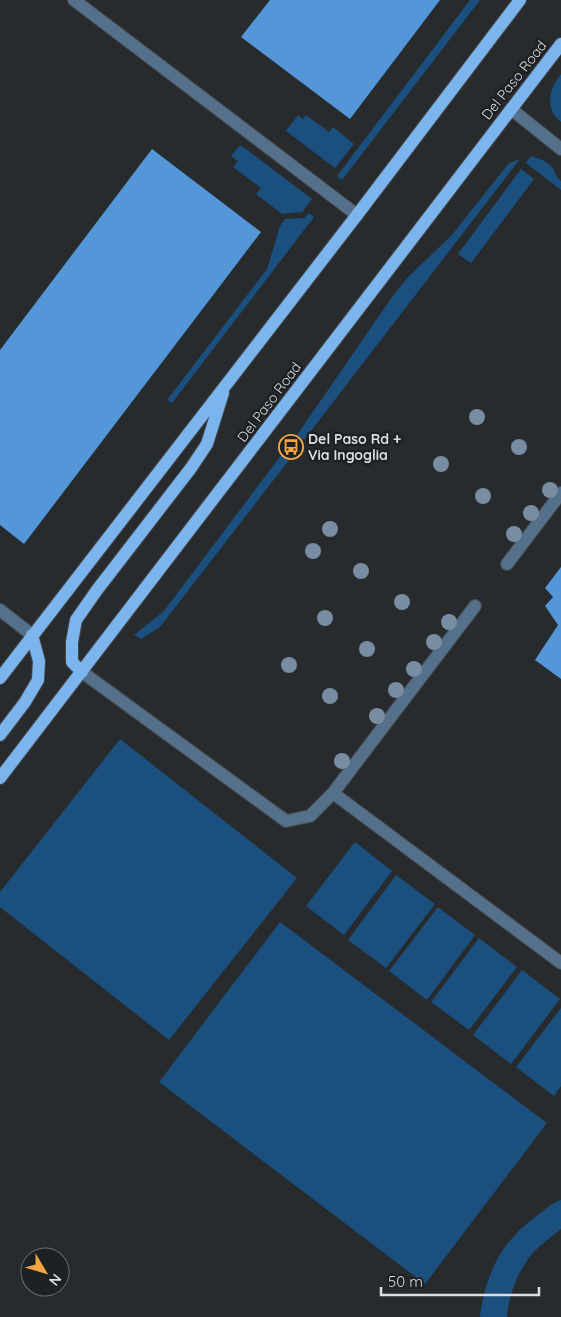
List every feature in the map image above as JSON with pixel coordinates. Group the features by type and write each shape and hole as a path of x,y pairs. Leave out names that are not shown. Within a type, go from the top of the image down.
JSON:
{"main road":[{"path":"0,678 357,215 520,0"},
{"name":"Del Paso Road","path":"0,778 561,44"},
{"path":"82,672 72,662 72,642 76,620 96,590 191,468 207,444 225,386"},
{"path":"0,735 25,702 38,680 39,661 32,635"}],"street":[{"path":"74,0 357,215"},
{"path":"510,109 561,149"},
{"path":"507,564 561,493"},
{"path":"82,672 286,821 310,816 333,793 475,606"},
{"path":"0,610 32,635"},
{"path":"333,793 561,964"}],"shaded area":[{"path":"470,0 480,0 342,180 337,176"},
{"path":"561,74 561,122 552,111 550,99 554,86"},
{"path":"298,115 303,119 306,115 329,132 333,127 354,144 335,168 286,131"},
{"path":"239,146 242,146 312,199 302,212 282,214 256,194 261,188 233,167 238,161 231,156"},
{"path":"531,156 550,164 561,181 561,190 526,163"},
{"path":"520,159 304,440 297,435 392,297 408,277 451,236 509,163"},
{"path":"521,169 534,179 471,263 458,254"},
{"path":"309,213 314,217 172,403 167,400 267,269 280,226 285,219 305,218"},
{"path":"282,454 289,460 160,627 141,639 134,635 164,611"},
{"path":"120,739 297,878 169,1040 0,907 0,892"},
{"path":"355,842 392,871 344,935 306,906"},
{"path":"396,875 435,904 386,968 348,940"},
{"path":"438,907 475,935 427,1000 389,971"},
{"path":"280,922 547,1123 425,1284 159,1082"},
{"path":"479,938 517,967 469,1030 431,1002"},
{"path":"522,970 560,999 511,1064 473,1035"},
{"path":"561,1008 561,1086 554,1096 516,1067"},
{"path":"561,1200 561,1229 538,1248 526,1262 512,1293 507,1317 480,1317 482,1301 491,1272 505,1247 525,1225 549,1206"}],"building":[{"path":"270,0 440,0 350,119 241,37"},
{"path":"152,149 261,232 24,544 0,525 0,350"},
{"path":"561,567 561,679 535,660 558,625 545,606 553,597 545,588"}],"place":[{"name":"Del Paso Rd + Via Ingoglia","path":"291,447"}]}
